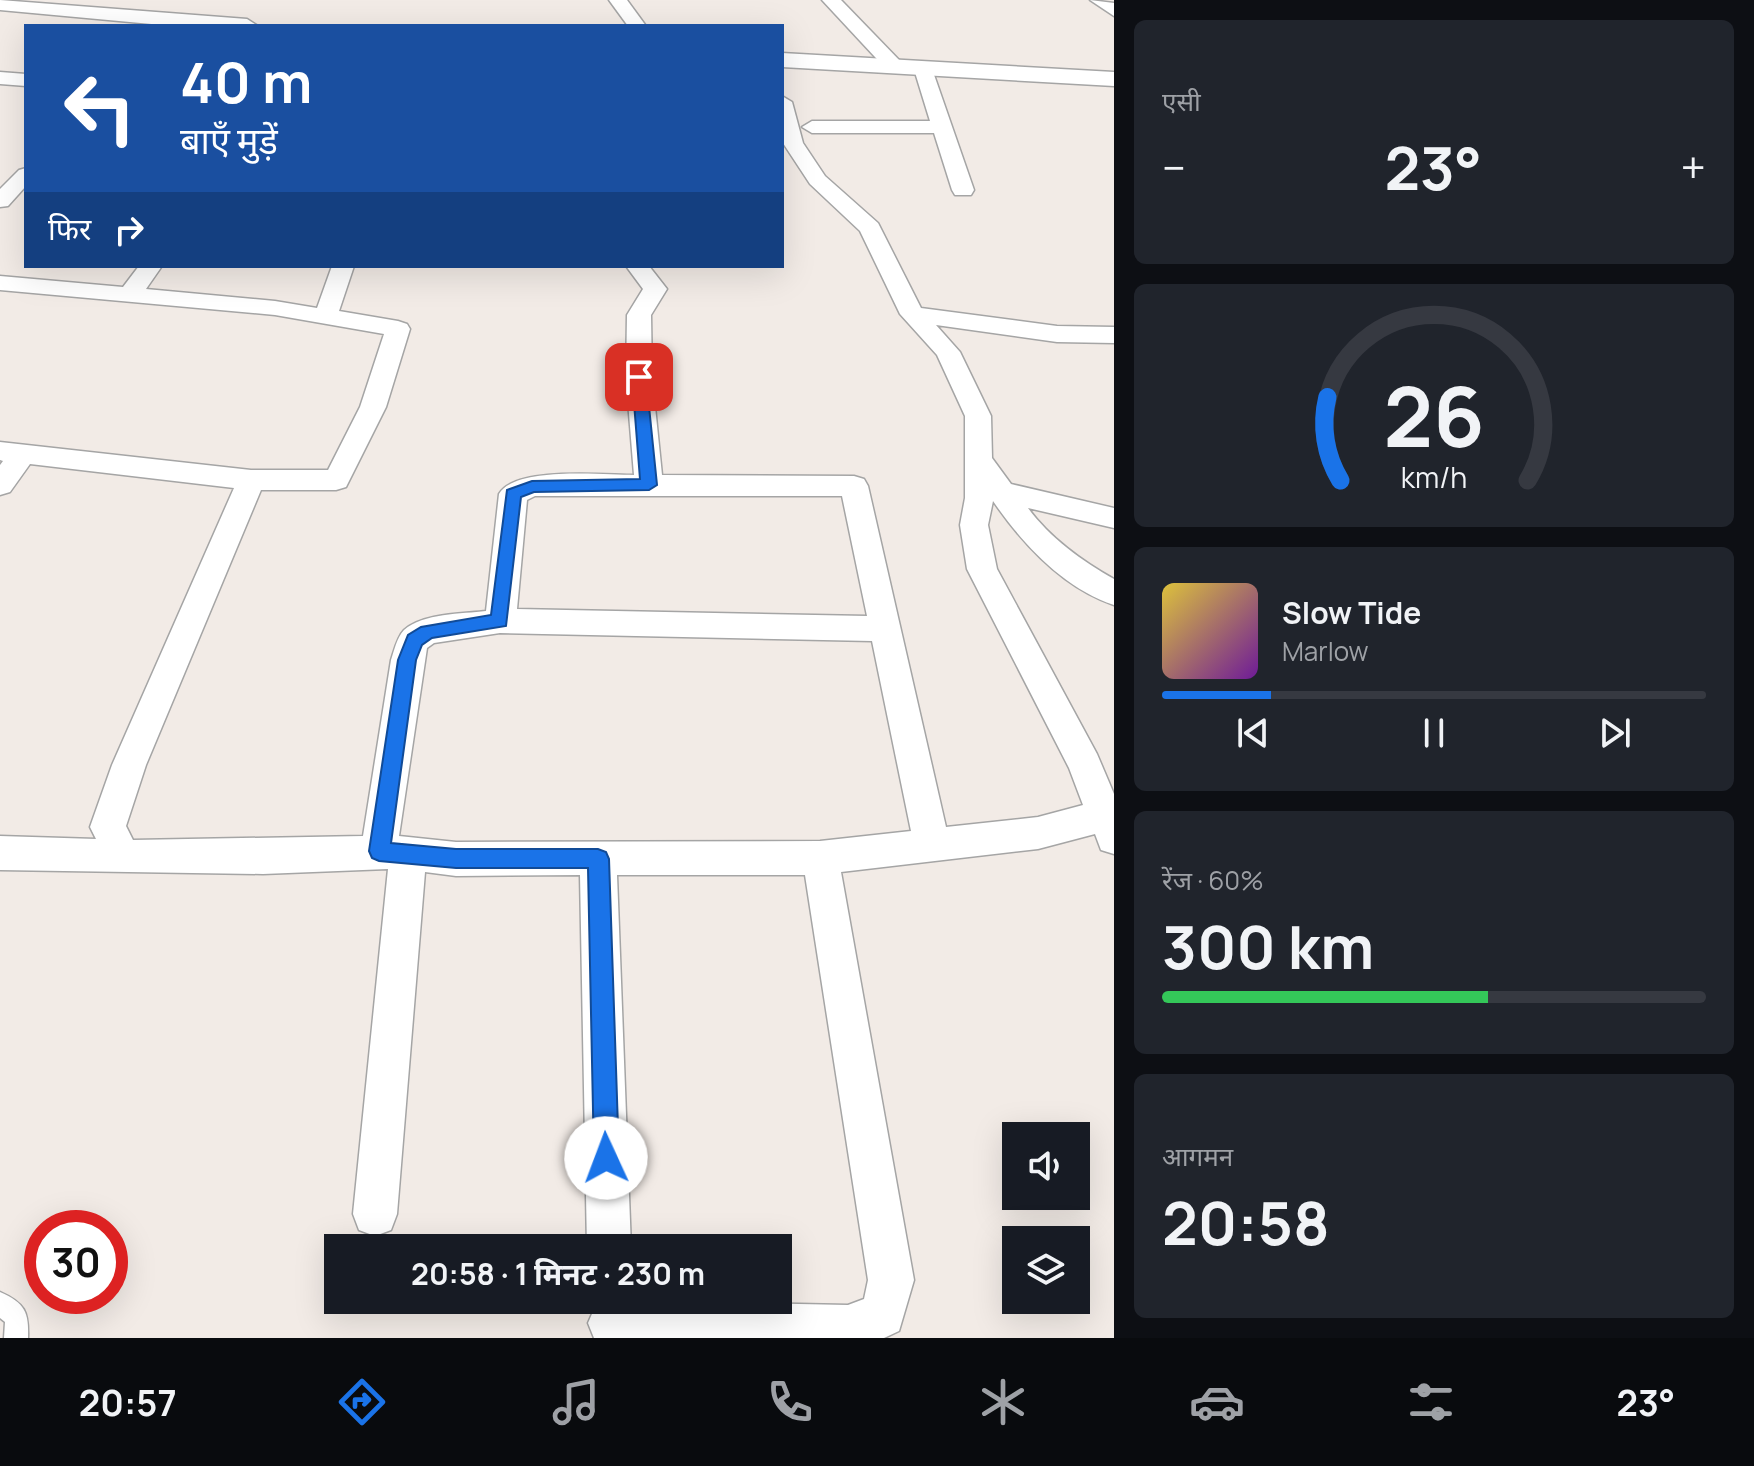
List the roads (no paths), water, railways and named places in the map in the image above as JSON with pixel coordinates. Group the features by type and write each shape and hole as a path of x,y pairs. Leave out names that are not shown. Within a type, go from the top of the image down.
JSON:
{"street":[{"path":"618,0 636,24"},
{"path":"831,0 895,67"},
{"path":"1099,0 1114,11"},
{"path":"0,4 44,4 155,22 201,24"},
{"path":"784,60 1114,80"},
{"path":"923,69 963,190"},
{"path":"0,78 24,80"},
{"path":"0,853 123,857 394,853 456,859 820,858 1111,822 1085,765 982,569 974,525 979,498 978,416 948,352 912,314 870,228 817,180 793,143 784,109"},
{"path":"812,127 942,127"},
{"path":"0,201 24,176"},
{"path":"129,295 149,268"},
{"path":"326,315 342,268"},
{"path":"639,268 655,289 639,315 639,377 649,485"},
{"path":"0,283 326,315 398,329 393,355 361,435 336,480 251,480 11,452 0,485"},
{"path":"912,314 1057,334 1114,335"},
{"path":"977,457 1029,531 1087,578 1114,593"},
{"path":"123,857 108,827 129,765 251,480"},
{"path":"500,621 513,494 532,486 854,486 932,846"},
{"path":"1003,492 1114,518"},
{"path":"375,1214 407,660 414,640 428,632 500,621 887,629"},
{"path":"611,1320 848,1328 883,1315 891,1280 820,858"},
{"path":"598,859 609,1234"}],"lane":[{"path":"0,1304 17,1317 16,1338"}]}
